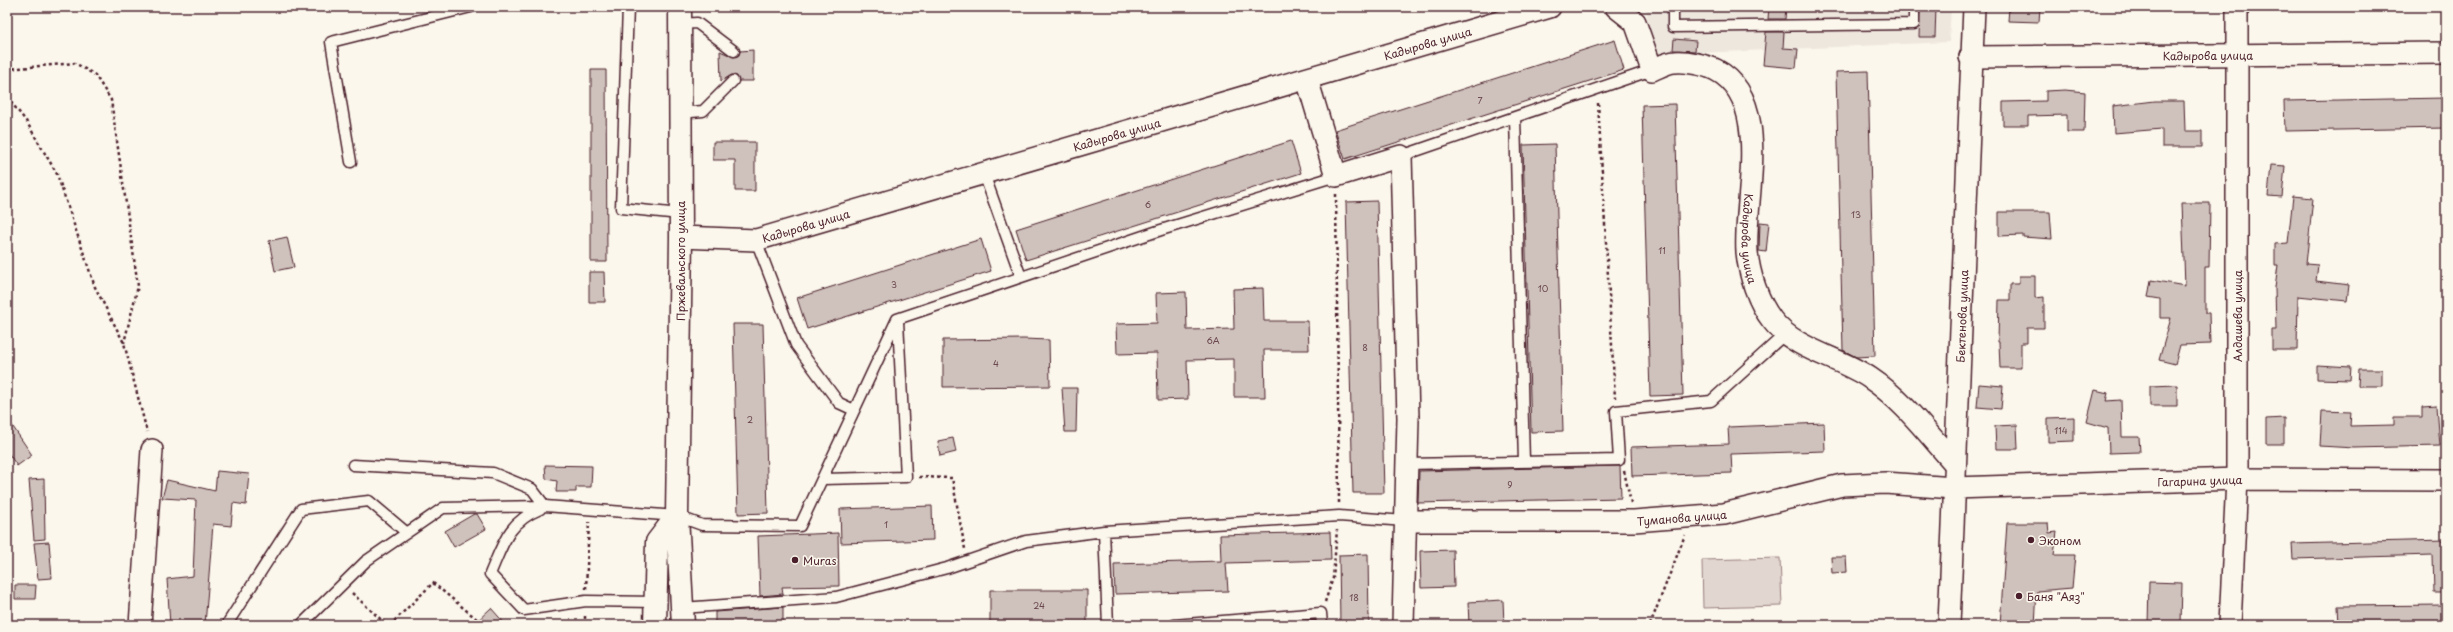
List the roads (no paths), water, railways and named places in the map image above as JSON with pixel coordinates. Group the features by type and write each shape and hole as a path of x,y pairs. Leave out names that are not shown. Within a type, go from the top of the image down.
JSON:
{"main road":[{"name":"Пржевальского улица","path":"680,15 679,113 681,237 677,516 682,616"},
{"path":"655,625 657,542 677,516"}],"street":[{"name":"Кадырова улица","path":"681,237 756,240 1550,7"},
{"path":"1616,7 1634,22 1652,70"},
{"name":"Бектенова улица","path":"1949,625 1970,57 1974,7"},
{"name":"Алдашева улица","path":"2230,625 2237,479 2237,7"},
{"name":"Кадырова улица","path":"1970,57 2446,53"},
{"name":"Кадырова улица","path":"1652,70 1675,62 1711,68 1722,73 1733,84 1745,104 1752,135 1747,252 1754,284 1771,319 1784,334 1832,360 1869,377 1894,396 1955,464"},
{"path":"1306,79 1336,176 1401,156 1408,418 1403,625"},
{"path":"140,625 152,450"},
{"name":"Гагарина улица","path":"1954,488 2237,479 2446,480"},
{"name":"Туманова улица","path":"1405,521 1634,521 1724,514 1842,485 1885,483 1954,488"}],"lane":[{"path":"351,162 331,42 471,7"},
{"path":"628,7 621,208 680,214"},
{"path":"1673,7 1673,27 1914,24 1914,7"},
{"path":"680,15 697,23 734,51"},
{"path":"1401,156 1652,70"},
{"path":"679,113 703,111 733,81"},
{"path":"1515,116 1524,462"},
{"path":"984,174 1021,277"},
{"path":"301,625 366,560 443,508 545,506 677,516 702,525 800,526 898,319 1161,230 1336,176"},
{"path":"756,240 796,345 839,403 854,410"},
{"path":"823,479 906,477 898,319"},
{"path":"1406,464 1619,460 1616,411 1711,401 1784,334"},
{"path":"353,465 494,473 532,489 545,506"},
{"path":"229,625 229,621 301,509 369,501 407,533"},
{"path":"545,506 526,514 513,526 506,536 490,574 524,610 586,601 655,602"},
{"path":"682,616 836,596 968,561 1026,541 1104,531 1339,516 1405,521"},
{"path":"1104,531 1108,625"},
{"path":"1174,625 1221,623 1321,614 1322,625"}],"place":[{"name":"Эконом","path":"2031,540"},
{"name":"Muras","path":"795,560"},
{"name":"Баня \"Аяз\"","path":"2019,596"}]}
